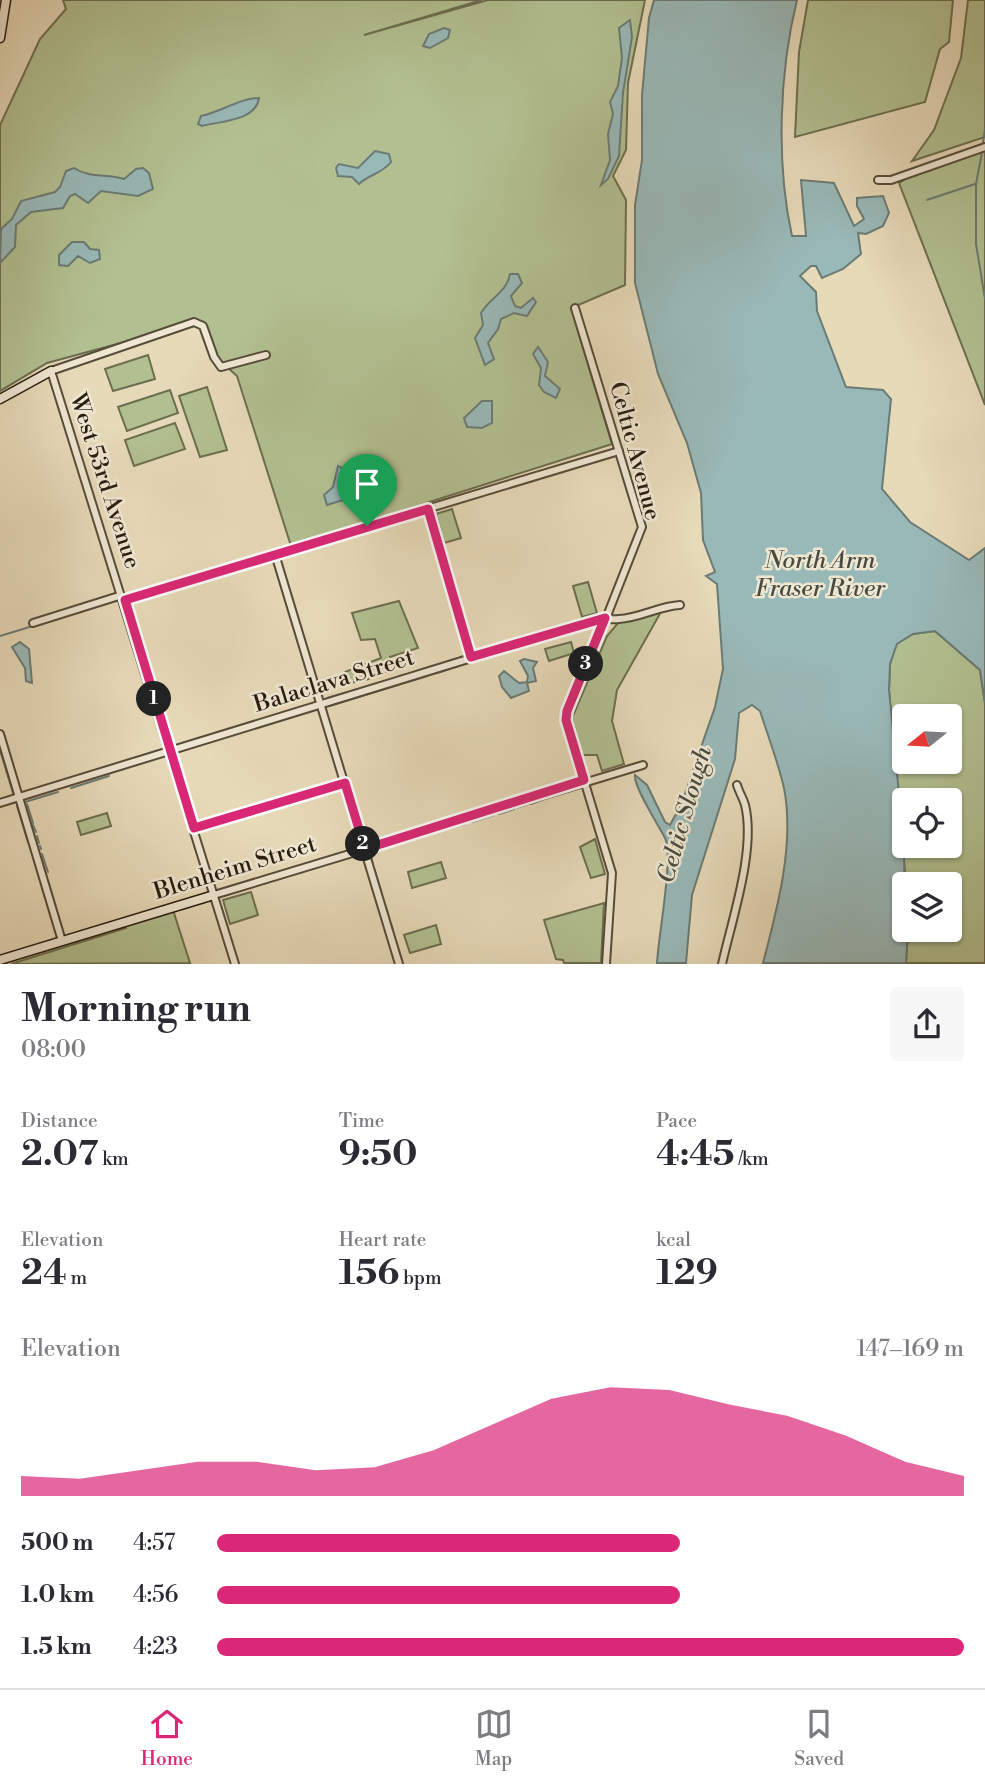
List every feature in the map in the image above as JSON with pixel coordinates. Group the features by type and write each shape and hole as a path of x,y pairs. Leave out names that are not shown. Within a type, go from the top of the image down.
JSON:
{"street":[{"path":"0,38 6,0"},
{"path":"878,180 891,180 985,147"},
{"name":"Celtic Avenue","path":"575,308 642,527 567,711 566,720 612,873 607,964"},
{"path":"0,399 51,371 194,322 203,326 214,358 221,368 266,355"},
{"name":"West 53rd Avenue","path":"51,371 125,600 235,964"},
{"path":"33,622 119,596 125,600 619,451"},
{"path":"428,509 471,657"},
{"path":"275,554 400,964"},
{"name":"Balaclava Street","path":"0,803 471,657 605,618 619,620 665,606 680,605"},
{"path":"0,734 62,940"},
{"name":"Blenheim Street","path":"0,960 584,780 643,765"},
{"path":"194,828 345,783"},
{"path":"722,964 743,866 744,805 737,785"}],"green space":[{"path":"63,0 482,0 364,35 488,0 645,0 628,83 626,150 613,176 626,200 625,285 571,308 612,444 291,546 237,376 228,368 221,367 203,326 187,325 47,363 0,391 0,125 40,39 66,9"},
{"path":"808,0 953,0 949,42 940,49 925,102 795,137 799,52"},
{"path":"968,0 985,0 985,137 912,161 934,130 961,58"},
{"path":"985,151 985,405 899,183 909,177"},
{"path":"148,355 155,379 113,391 105,369"},
{"path":"207,387 227,450 200,457 179,396"},
{"path":"170,390 178,413 127,431 118,407"},
{"path":"175,423 185,449 134,466 125,440"},
{"path":"452,509 461,538 444,543 436,514"},
{"path":"588,582 597,613 582,617 573,586"},
{"path":"399,601 418,648 390,657 393,668 381,674 360,681 339,683 345,672 381,658 375,639 361,640 352,613"},
{"path":"662,610 617,690 612,721 624,764 602,771 597,755 582,755 572,718 607,636 618,623"},
{"path":"935,631 980,670 985,703 985,963 906,963 907,942 962,942 962,872 905,872 904,858 962,858 962,788 898,788 896,774 962,774 962,704 892,704 892,724 890,664 896,644 913,634"},
{"path":"571,642 574,653 549,661 545,649"},
{"path":"107,813 111,826 81,835 77,822"},
{"path":"595,839 605,874 591,878 580,847"},
{"path":"441,862 446,878 412,888 408,872"},
{"path":"251,892 258,915 230,924 223,900"},
{"path":"604,903 601,963 564,963 563,960 556,959 544,920"},
{"path":"173,910 190,963 11,964 126,928 126,924"},
{"path":"436,925 441,944 410,953 404,935"}],"water":[{"name":"North Arm Fraser River","path":"654,0 797,0 786,57 782,118 784,179 792,236 806,236 801,180 834,183 854,226 864,219 857,206 857,198 883,196 889,213 883,226 866,234 858,233 861,254 843,269 822,278 816,266 811,266 800,276 816,292 817,311 846,387 883,390 891,399 882,489 910,522 969,560 985,548 985,703 980,670 935,631 913,634 897,644 890,664 892,774 897,774 898,788 892,788 892,858 904,858 904,872 892,872 892,942 907,942 906,963 763,963 783,877 787,809 773,749 760,711 752,705 739,713 735,759 692,895 686,963 657,963 667,878 667,847 665,838 638,788 635,775 647,785 665,822 670,825 681,805 715,707 723,669 717,584 706,576 715,572 703,540 701,493 687,443 658,374 635,283 635,205 642,160 642,95 649,18"},
{"path":"630,20 632,37 623,93 619,156 608,179 601,185 610,160 608,134 613,114 610,102 618,86 622,58 619,28"},
{"path":"444,28 450,30 448,38 430,48 423,46 429,34"},
{"path":"259,98 256,106 244,116 202,126 198,124 201,116 245,100"},
{"path":"375,151 389,154 391,162 384,169 359,184 352,177 338,176 336,168 339,164 358,168"},
{"path":"74,168 87,174 124,179 136,169 143,168 149,173 153,189 138,196 101,191 88,203 75,194 70,196 63,208 31,212 16,225 15,247 0,263 1,229 12,219 21,201 55,192 60,187 66,171"},
{"path":"72,242 84,242 90,249 99,250 100,259 90,263 78,256 68,266 59,265 59,255"},
{"path":"510,274 518,274 522,283 511,296 515,306 521,308 533,298 536,302 527,316 514,313 501,319 498,329 488,343 494,359 485,365 475,338 483,325 481,313 505,286"},
{"path":"538,347 548,362 545,376 560,389 556,398 544,392 539,385 541,368 533,354"},
{"path":"482,401 492,401 492,423 482,428 467,427 464,418"},
{"path":"338,466 342,468 341,482 345,486 368,487 375,496 357,504 343,500 327,505 324,495 333,487"},
{"path":"20,642 29,649 32,683 26,681 25,668 12,647"},
{"path":"524,659 537,662 533,668 536,681 527,683 529,691 511,698 502,687 499,676 504,671 519,683 527,682 528,676 520,661"}],"waterway":[{"path":"983,143 985,129"},
{"path":"982,152 976,184 976,244 985,299"},
{"path":"927,200 975,184"},
{"path":"77,613 114,601"},
{"path":"563,626 599,615"},
{"path":"41,624 65,616"},
{"path":"0,636 36,625"},
{"path":"552,630 559,627"},
{"path":"473,661 587,627"},
{"path":"513,641 545,631"},
{"path":"475,653 502,645"},
{"path":"416,671 464,656"},
{"path":"437,673 458,666"},
{"path":"399,676 411,673"},
{"path":"329,706 427,676"},
{"path":"327,698 395,678"},
{"path":"0,750 13,793"},
{"path":"71,788 109,776"},
{"path":"25,802 58,792"},
{"path":"531,804 542,800"},
{"path":"27,804 33,823"},
{"path":"518,807 525,805"},
{"path":"17,806 28,842"},
{"path":"499,814 514,809"},
{"path":"472,822 494,815"},
{"path":"447,829 465,824"},
{"path":"33,825 36,832"},
{"path":"430,834 443,830"},
{"path":"402,843 425,835"},
{"path":"37,836 39,843"},
{"path":"373,865 370,852 397,844"},
{"path":"42,854 48,872"},
{"path":"374,868 381,891"},
{"path":"387,910 389,918"},
{"path":"391,924 394,935"},
{"path":"396,942 403,964"}],"route":[{"path":"428,509 471,657 605,618 567,711 566,720 584,780 365,849 345,783 194,828 125,600 367,526 428,509"}],"water label":[{"name":"Celtic Slough","path":"685,815"}]}
